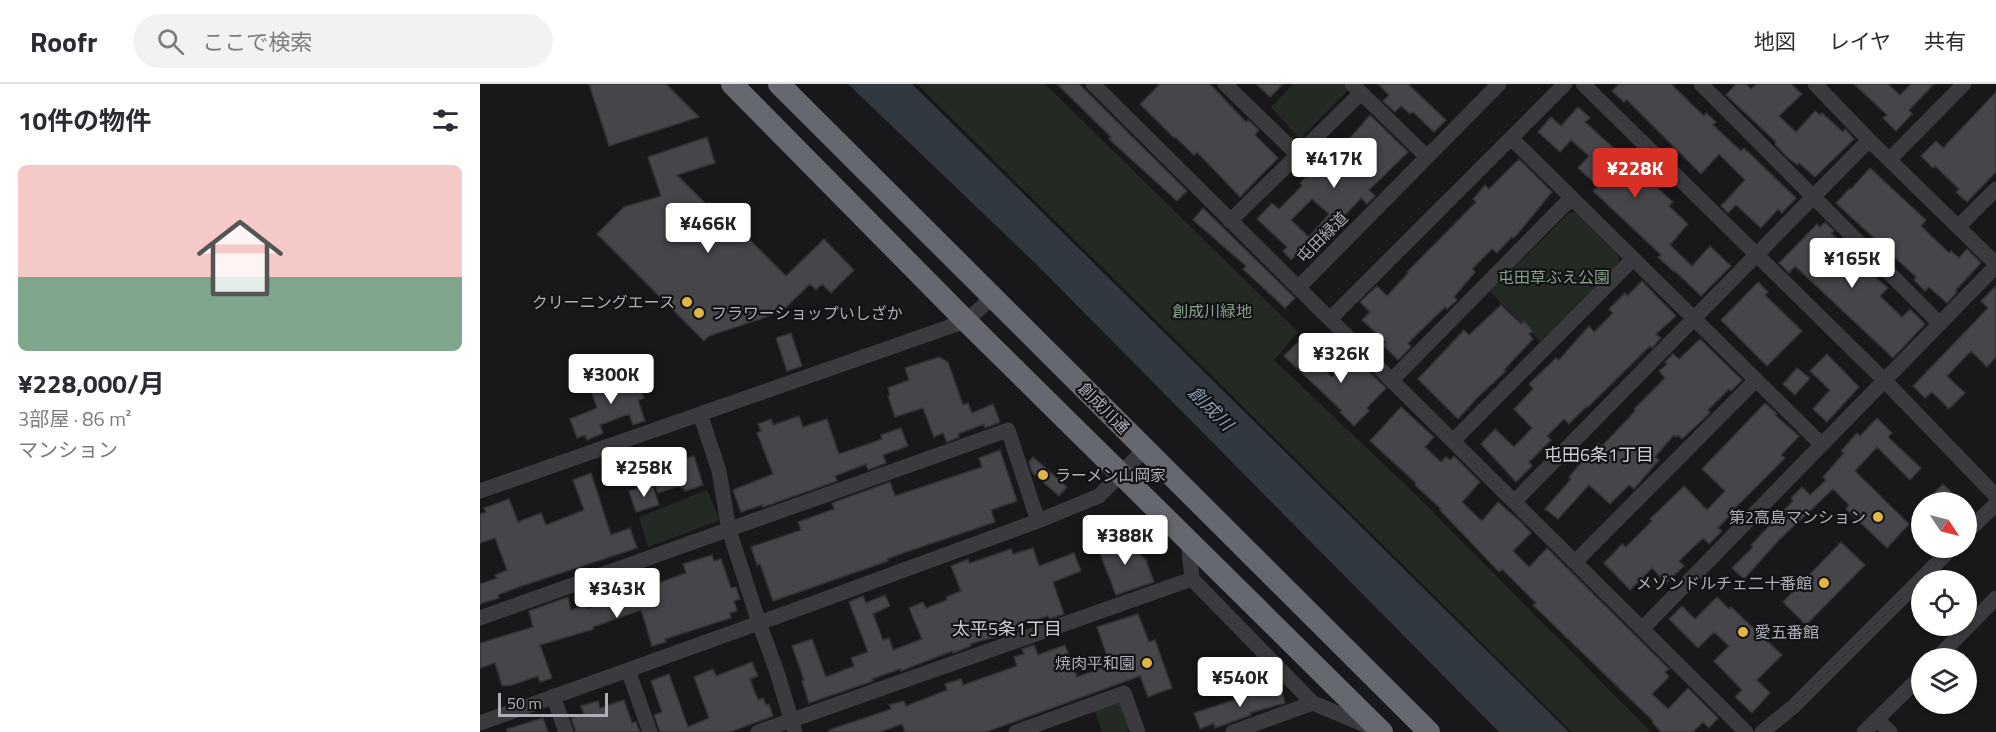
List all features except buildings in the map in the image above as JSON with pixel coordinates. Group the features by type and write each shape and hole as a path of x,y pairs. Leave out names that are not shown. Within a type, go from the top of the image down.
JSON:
{"highway":[{"path":"732,84 966,321 1381,732"},
{"name":"創成川通","path":"779,84 1429,732"}],"street":[{"path":"1093,84 1746,732"},
{"path":"1225,84 1298,155"},
{"path":"1330,319 1565,84"},
{"path":"1583,84 1884,380 1996,496"},
{"path":"1701,84 1940,324"},
{"path":"1890,159 1964,84"},
{"name":"屯田緑道","path":"1298,288 1497,85"},
{"path":"1642,629 1996,265 1869,140 1819,85"},
{"path":"1230,221 1298,155 1356,88 1427,157"},
{"path":"1511,138 1822,445"},
{"path":"1514,502 1869,140"},
{"path":"1958,227 1996,189"},
{"path":"1392,380 1571,198"},
{"path":"1453,441 1633,259"},
{"path":"480,491 966,321 993,297"},
{"path":"1575,562 1756,380"},
{"path":"700,414 719,471 729,530 793,726"},
{"path":"480,618 1008,430 1038,521"},
{"path":"480,723 1038,521 1099,496 1145,449"},
{"path":"1977,522 1996,504"},
{"path":"1188,540 1192,579 1313,703 1381,732"},
{"path":"1762,732 1794,706 1942,558"},
{"path":"758,732 793,726 1192,579"},
{"path":"1948,648 1996,598"},
{"path":"628,670 650,732"},
{"path":"1864,732 1911,686"},
{"path":"1016,732 1124,693 1138,732"},
{"path":"553,696 566,732"},
{"path":"1233,732 1313,703"},
{"path":"1878,720 1890,732"}],"green space":[{"name":"創成川緑地","path":"917,84 1045,84 1298,332 1274,360 1411,490 1651,732 1572,732"},
{"path":"1293,84 1344,84 1349,89 1300,139 1271,107"},
{"name":"屯田草ぶえ公園","path":"1569,213 1577,213 1618,255 1619,262 1540,341 1490,292"},
{"path":"707,490 720,520 648,547 639,517"},
{"path":"1122,699 1133,729 1126,732 1102,732 1094,709"}],"water":[{"name":"創成川","path":"848,84 912,84 1569,732 1499,732 1038,266"}],"place":[{"name":"クリーニングエース","path":"687,302"},
{"name":"フラワーショップいしざか","path":"699,313"},
{"name":"ラーメン山岡家","path":"1043,475"},
{"name":"第2高島マンション","path":"1878,517"},
{"name":"メゾンドルチェ二十番館","path":"1824,583"},
{"name":"愛五番館","path":"1743,632"},
{"name":"焼肉平和園","path":"1147,663"}],"district":[{"name":"屯田6条1丁目","path":"1599,454"},
{"name":"太平5条1丁目","path":"1007,628"}]}
